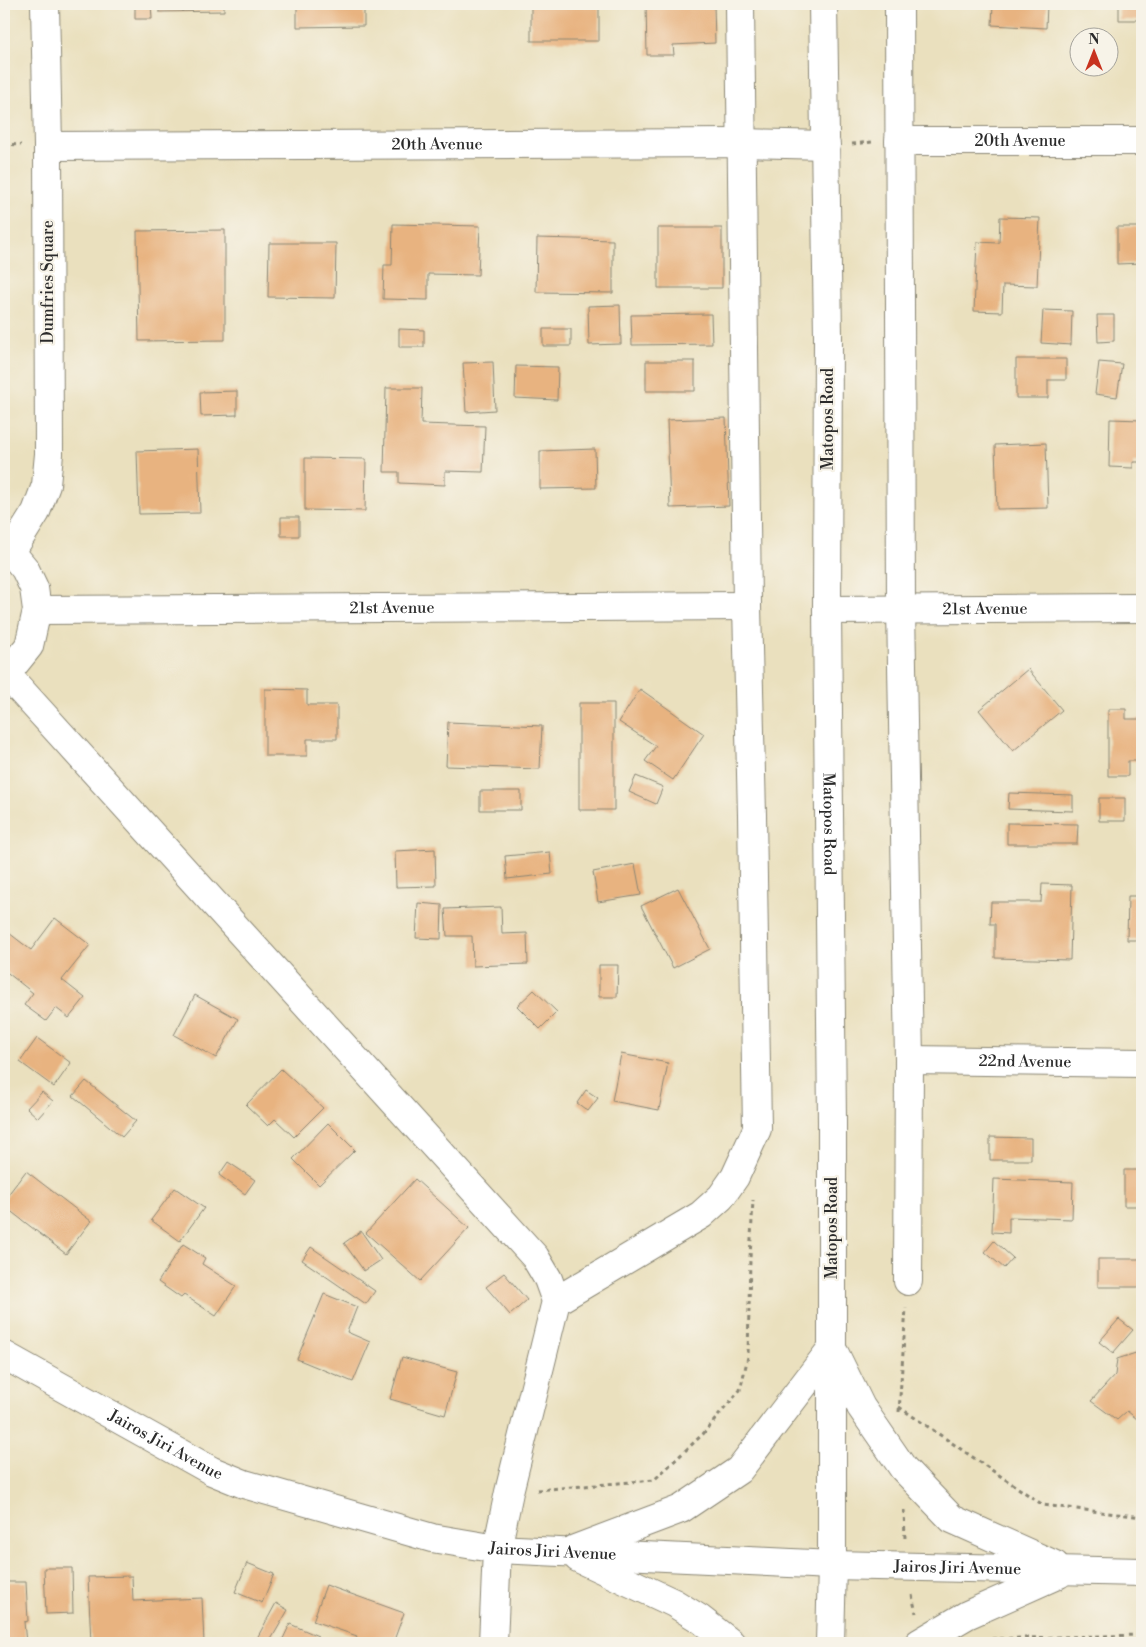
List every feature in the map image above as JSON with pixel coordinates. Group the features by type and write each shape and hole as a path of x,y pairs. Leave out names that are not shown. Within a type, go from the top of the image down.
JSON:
{"street":[{"name":"Dumfries Square","path":"7,550 36,512 46,485 49,454 48,146 45,4"},
{"path":"556,1301 701,1215 721,1197 735,1177 757,1129 747,606 740,4"},
{"name":"Matopos Road","path":"823,4 828,327 827,610 831,924 832,1565 830,1643"},
{"path":"899,4 901,609 908,1060 908,1281"},
{"name":"20th Avenue","path":"899,141 1142,141"},
{"name":"20th Avenue","path":"48,146 742,143 826,145"},
{"path":"7,550 25,569 34,588 37,610 29,646 5,676 535,1257 548,1279 556,1301 509,1492 497,1549 493,1643"},
{"name":"21st Avenue","path":"37,610 747,606"},
{"name":"21st Avenue","path":"827,610 1142,608"},
{"name":"22nd Avenue","path":"908,1060 1142,1063"},
{"path":"566,1552 681,1509 740,1470 832,1348 862,1407 903,1468 952,1519 1067,1571"},
{"name":"Jairos Jiri Avenue","path":"4,1356 220,1474 244,1484 432,1538 497,1549 832,1565 1142,1572"},
{"path":"566,1552 674,1603 700,1619 731,1643"},
{"path":"920,1643 967,1615 1067,1571"}],"path":[{"path":"826,145 899,141"},
{"path":"509,1492 654,1480 703,1434 740,1390 748,1357 753,1199"},
{"path":"899,1407 1043,1505 1142,1517"},
{"path":"979,1640 1142,1635"}],"building":[{"path":"135,4 151,4 152,19 135,19"},
{"path":"158,4 224,4 224,11 159,12"},
{"path":"297,4 364,4 364,26 297,27"},
{"path":"531,4 599,4 599,41 531,41"},
{"path":"646,4 714,4 715,43 673,45 674,55 647,55"},
{"path":"993,4 1047,4 1046,28 992,25"},
{"path":"1119,4 1142,4 1142,20 1119,20"},
{"path":"1000,217 1040,218 1037,286 1003,285 1002,312 974,311 977,242 999,243"},
{"path":"393,224 480,226 478,275 428,274 428,300 383,299 384,265 392,265"},
{"path":"1117,227 1142,227 1142,263 1117,264"},
{"path":"658,228 722,228 722,288 658,288"},
{"path":"225,230 225,340 139,341 137,231"},
{"path":"537,238 613,240 613,293 536,292"},
{"path":"269,243 336,243 335,298 268,297"},
{"path":"620,305 621,344 589,345 588,306"},
{"path":"1043,310 1072,311 1071,345 1041,343"},
{"path":"711,314 712,344 632,345 631,315"},
{"path":"1097,315 1114,315 1114,341 1098,342"},
{"path":"399,329 424,330 424,347 399,347"},
{"path":"543,329 571,329 571,346 543,346"},
{"path":"1016,359 1066,359 1066,380 1048,380 1048,398 1016,398"},
{"path":"646,361 695,361 695,391 646,391"},
{"path":"493,362 495,410 466,412 463,363"},
{"path":"1099,362 1122,364 1117,397 1095,394"},
{"path":"516,366 558,367 557,400 515,398"},
{"path":"386,388 422,388 421,424 485,426 483,472 445,471 445,485 399,483 399,472 384,472"},
{"path":"237,391 237,415 201,416 200,392"},
{"path":"726,418 729,506 670,508 667,420"},
{"path":"1110,419 1142,420 1142,462 1133,462 1133,468 1109,467"},
{"path":"1046,443 1048,508 997,509 995,445"},
{"path":"198,449 200,513 139,514 137,451"},
{"path":"595,449 596,488 540,489 540,451"},
{"path":"305,458 366,459 365,511 305,510"},
{"path":"281,517 299,517 299,536 281,536"},
{"path":"1028,669 1062,710 1013,751 979,710"},
{"path":"265,689 307,690 307,705 337,705 337,739 307,739 307,756 265,756"},
{"path":"640,689 704,734 673,780 645,761 656,746 619,722"},
{"path":"579,703 614,703 614,810 579,810"},
{"path":"1108,709 1126,709 1126,719 1142,719 1142,761 1128,761 1128,776 1108,776"},
{"path":"448,722 542,726 540,769 446,766"},
{"path":"636,776 663,787 656,804 629,792"},
{"path":"480,791 521,791 521,810 480,810"},
{"path":"1009,793 1073,795 1073,811 1008,809"},
{"path":"1099,798 1125,798 1125,821 1099,821"},
{"path":"1007,823 1078,824 1077,844 1007,844"},
{"path":"435,849 436,886 396,887 395,851"},
{"path":"550,852 552,874 507,879 505,856"},
{"path":"635,864 641,895 598,902 593,872"},
{"path":"1042,884 1072,885 1070,960 995,958 995,924 990,924 991,902 1041,902"},
{"path":"678,888 710,949 673,968 641,906"},
{"path":"1128,896 1142,896 1142,940 1127,940"},
{"path":"418,903 442,905 441,939 416,938"},
{"path":"501,907 502,934 527,933 528,964 473,966 472,936 447,936 445,909"},
{"path":"55,918 90,945 62,980 85,998 69,1018 56,1008 46,1021 24,1005 33,993 4,970 4,940 9,933 31,950"},
{"path":"599,965 618,965 617,997 599,997"},
{"path":"534,990 557,1012 540,1029 517,1006"},
{"path":"195,995 238,1019 216,1058 174,1035"},
{"path":"37,1038 71,1063 54,1087 20,1062"},
{"path":"621,1054 668,1063 659,1110 612,1101"},
{"path":"281,1069 323,1108 294,1137 275,1119 268,1126 246,1105"},
{"path":"86,1081 136,1121 122,1137 73,1096"},
{"path":"586,1090 598,1098 588,1111 577,1103"},
{"path":"42,1092 53,1101 38,1118 27,1108"},
{"path":"328,1123 355,1150 319,1185 293,1159"},
{"path":"990,1137 1031,1138 1031,1160 990,1160"},
{"path":"228,1162 255,1180 245,1194 219,1175"},
{"path":"1124,1170 1142,1170 1142,1206 1124,1206"},
{"path":"26,1171 91,1221 66,1254 4,1206 4,1200"},
{"path":"415,1179 469,1228 420,1281 366,1233"},
{"path":"994,1179 1073,1182 1072,1219 1009,1217 1009,1233 992,1232"},
{"path":"175,1188 204,1208 180,1241 151,1220"},
{"path":"361,1231 381,1260 364,1271 344,1243"},
{"path":"994,1241 1013,1258 1004,1268 985,1252"},
{"path":"183,1244 205,1258 202,1264 236,1286 216,1316 184,1295 181,1298 158,1282"},
{"path":"311,1247 375,1291 366,1304 302,1260"},
{"path":"1098,1259 1142,1259 1142,1287 1098,1287"},
{"path":"504,1273 527,1300 510,1315 486,1287"},
{"path":"324,1294 357,1307 347,1332 370,1342 353,1382 297,1359"},
{"path":"1119,1319 1133,1330 1113,1353 1099,1342"},
{"path":"1142,1351 1142,1423 1127,1411 1117,1420 1091,1401 1115,1375 1117,1359"},
{"path":"402,1357 457,1372 445,1415 390,1399"},
{"path":"247,1563 274,1574 262,1603 235,1592"},
{"path":"44,1568 72,1568 73,1613 46,1614"},
{"path":"132,1576 133,1601 202,1598 204,1643 91,1643 88,1577"},
{"path":"4,1582 26,1582 28,1621 24,1622 26,1643 4,1643"},
{"path":"326,1585 404,1613 393,1643 354,1643 357,1636 313,1621"},
{"path":"276,1603 288,1610 269,1643 256,1640"},
{"path":"290,1624 318,1636 315,1643 281,1643"}]}
